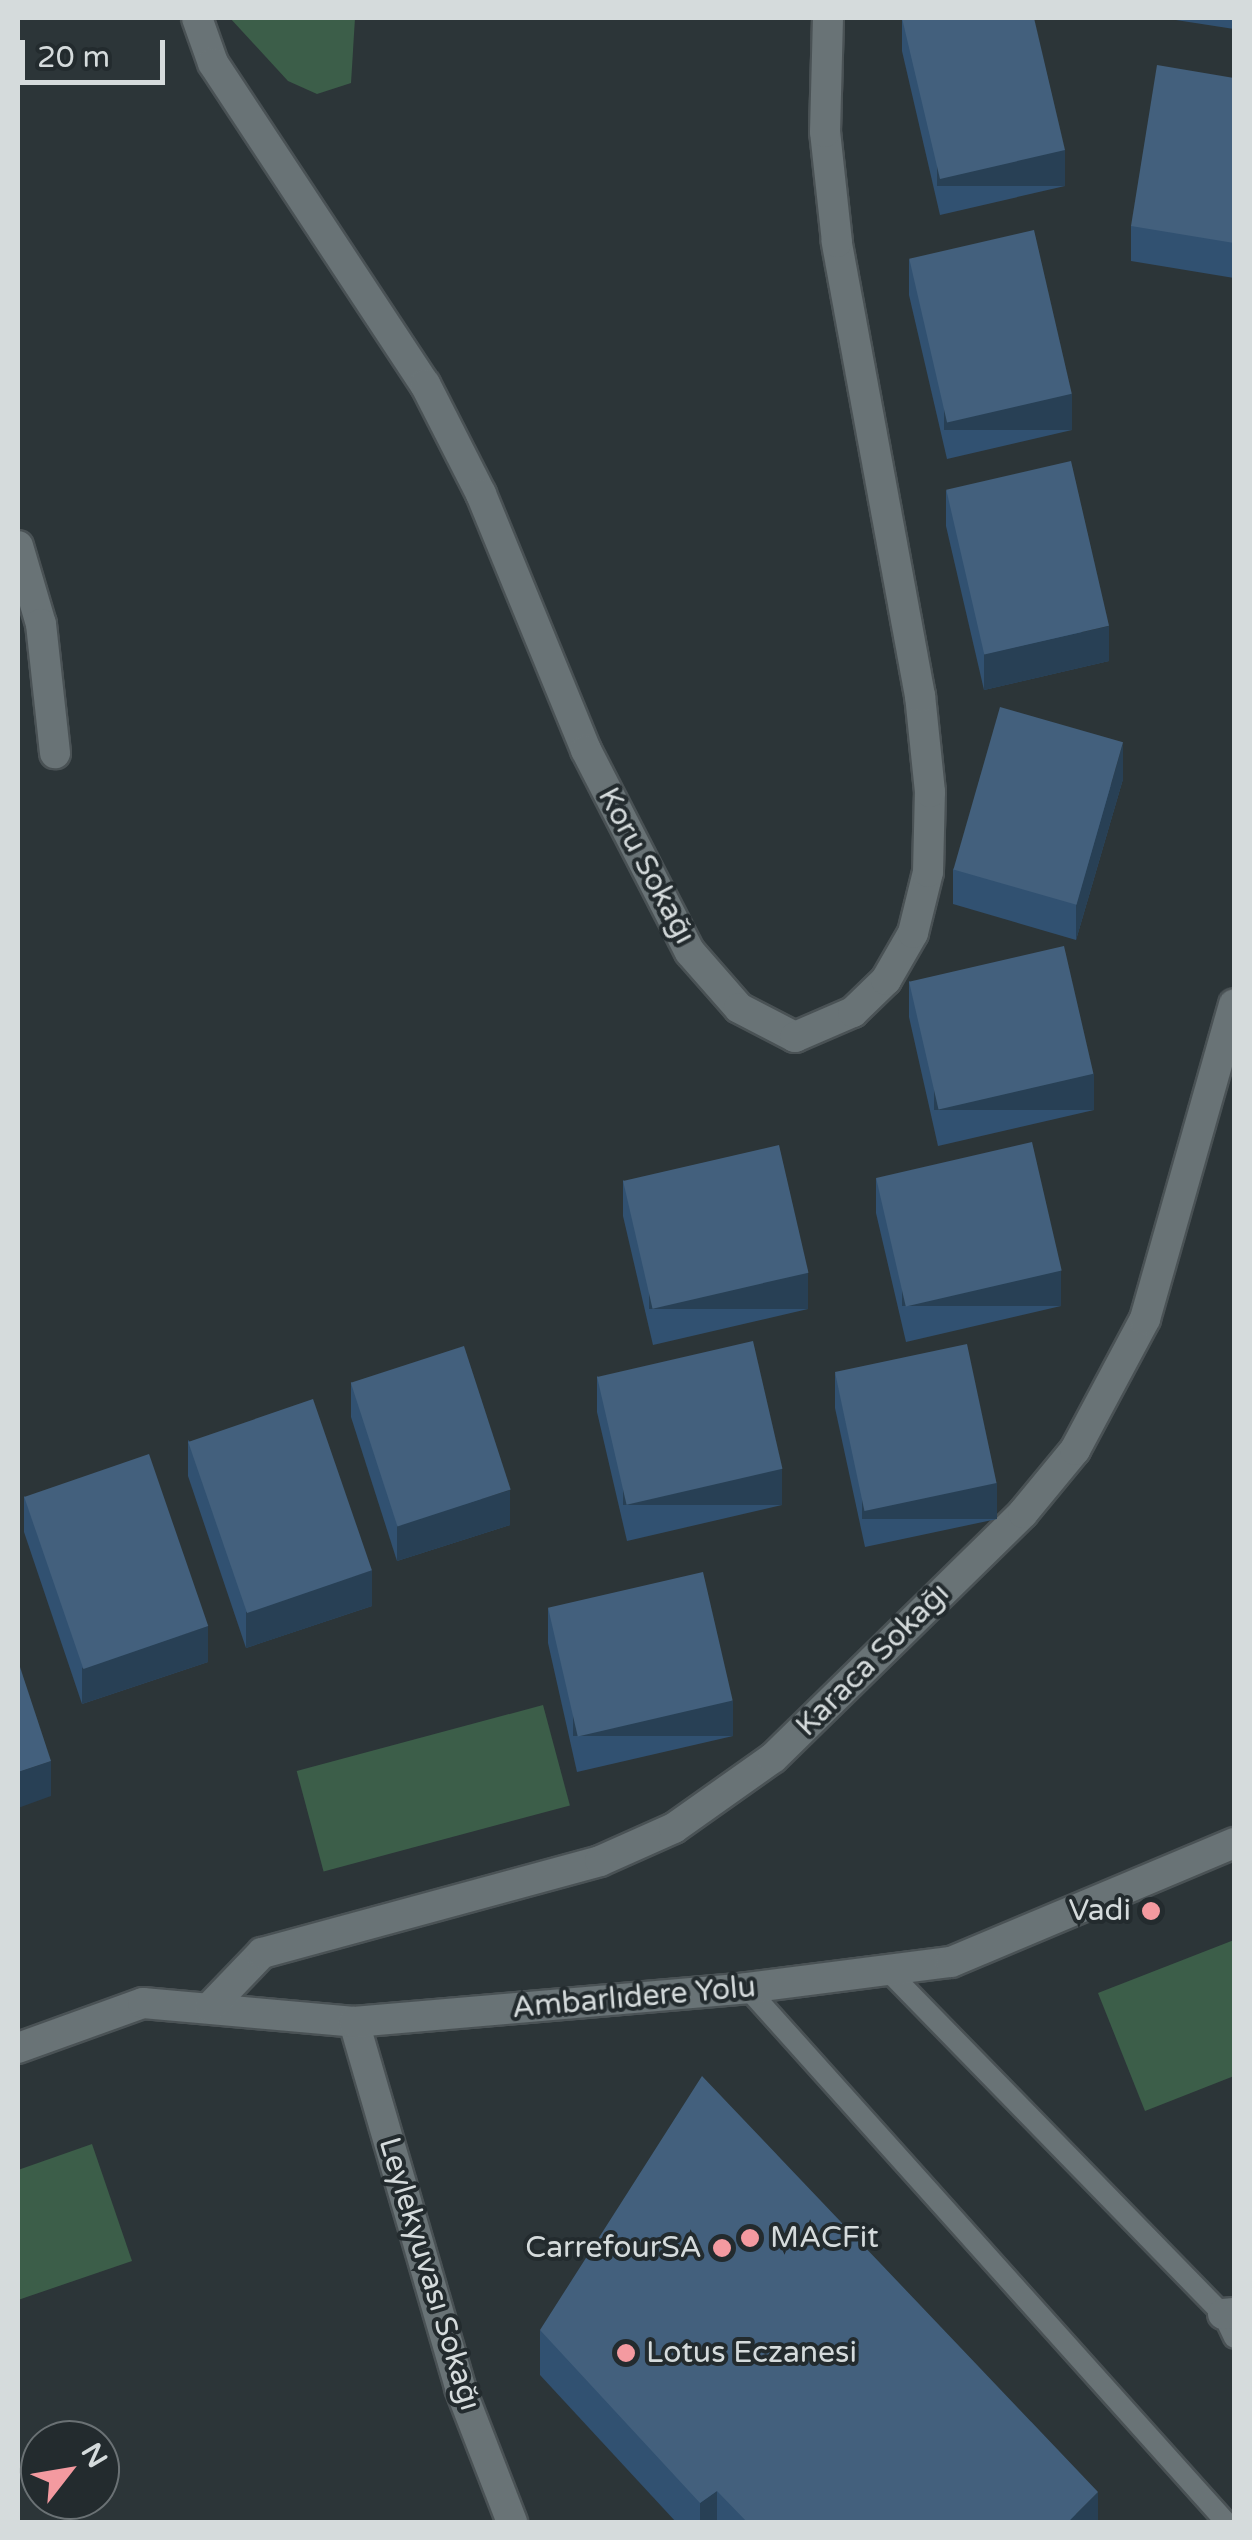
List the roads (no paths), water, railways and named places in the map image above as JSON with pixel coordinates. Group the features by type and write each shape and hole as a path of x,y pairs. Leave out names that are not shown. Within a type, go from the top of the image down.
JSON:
{"street":[{"name":"Koru Sokağı","path":"196,18 213,63 425,384 481,494 586,750 690,952 739,1008 795,1036 852,1012 886,980 912,933 928,872 930,792 920,696 837,242 825,132 828,18"},
{"path":"18,546 41,624 55,753"},
{"name":"Karaca Sokağı","path":"210,2007 262,1954 600,1861 674,1828 773,1758 1022,1513 1075,1450 1144,1319 1234,1004"},
{"name":"Ambarlıdere Yolu","path":"18,2048 143,2003 354,2022 747,1988 951,1962 1234,1842"},
{"name":"Leylekyuvası Sokağı","path":"354,2022 460,2388 512,2522"}],"lane":[{"path":"887,1970 1231,2322"},
{"path":"747,1988 1226,2522"}],"place":[{"name":"Vadi","path":"1151,1911"},
{"name":"MACFit","path":"750,2238"},
{"name":"CarrefourSA","path":"722,2248"},
{"name":"Lotus Eczanesi","path":"626,2353"}]}
